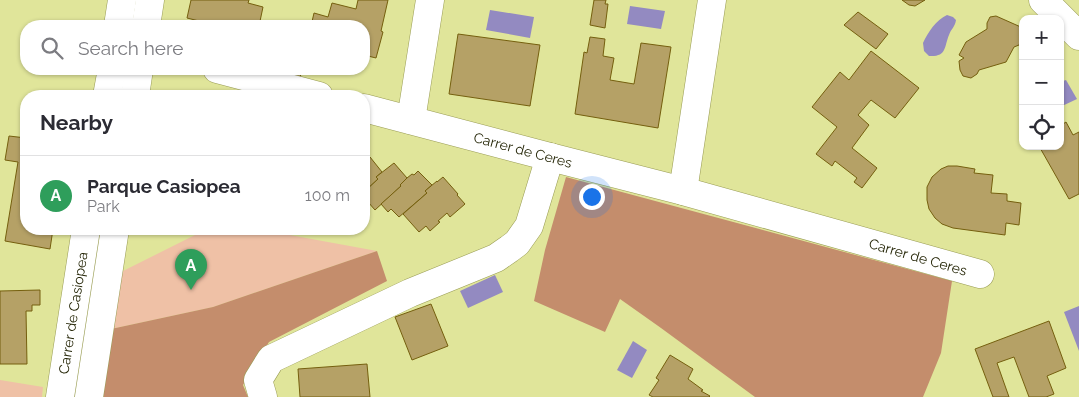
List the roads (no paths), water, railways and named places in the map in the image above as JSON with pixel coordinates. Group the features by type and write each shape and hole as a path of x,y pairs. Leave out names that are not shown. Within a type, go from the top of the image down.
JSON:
{"street":[{"path":"119,20 122,0"},
{"path":"147,20 150,0"},
{"path":"411,120 430,0"},
{"path":"683,190 712,0"},
{"path":"1043,0 1076,26"},
{"path":"108,90 111,75"},
{"path":"136,90 138,75"},
{"path":"239,75 296,90"},
{"name":"Carrer de Ceres","path":"370,110 683,190 980,274"},
{"path":"263,397 258,380 271,359 410,293 496,258 517,243 529,226 550,157"},
{"name":"Carrer de Casiopea","path":"60,397 85,235"},
{"name":"Carrer de Casiopea","path":"89,397 113,235"}],"place":[{"name":"Parque Casiopea","path":"191,290"}]}
